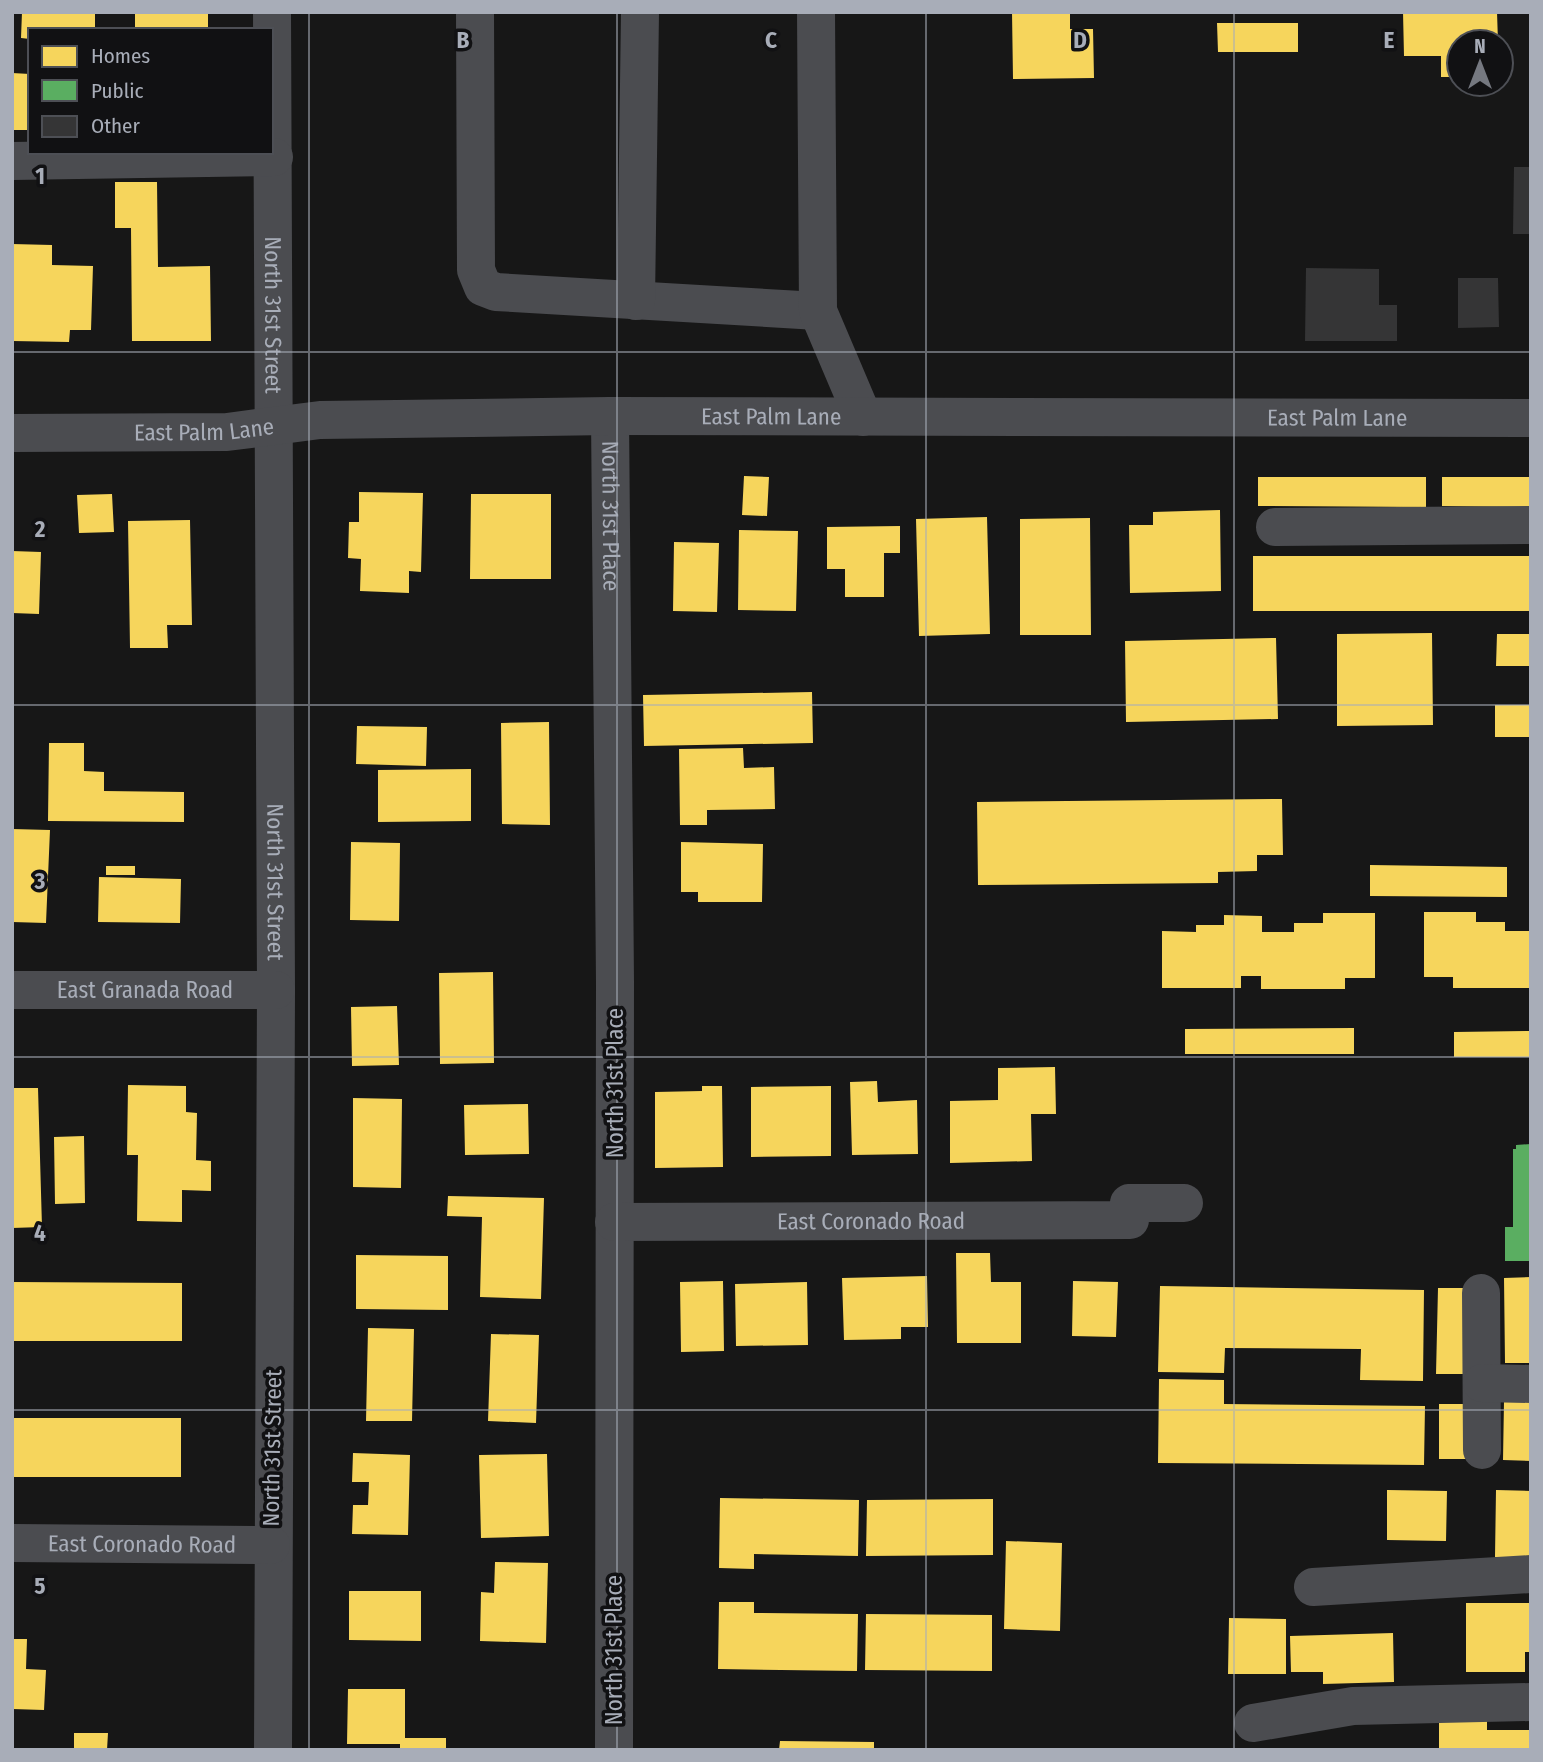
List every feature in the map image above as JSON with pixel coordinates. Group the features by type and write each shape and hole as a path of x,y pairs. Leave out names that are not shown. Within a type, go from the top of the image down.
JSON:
{"street":[{"path":"475,12 476,270 483,287 496,292 818,311"},
{"path":"636,301 640,12"},
{"path":"816,12 818,311 863,417"},
{"name":"North 31st Street","path":"273,84 276,990 271,1545 273,1750"},
{"path":"12,161 274,157"},
{"name":"East Palm Lane","path":"12,433 227,432 320,420 610,416 1531,418"},
{"name":"North 31st Place","path":"610,416 615,982 614,1750"},
{"path":"1276,527 1531,525"},
{"name":"East Granada Road","path":"12,990 276,990"},
{"name":"East Coronado Road","path":"614,1222 1130,1220 1129,1203 1184,1203"},
{"path":"1481,1293 1482,1450"},
{"path":"1482,1383 1531,1384"},
{"name":"East Coronado Road","path":"12,1543 271,1545"},
{"path":"1313,1587 1531,1574"},
{"path":"1253,1723 1353,1706 1531,1703"}],"building: Homes":[{"path":"22,12 95,12 95,28 28,28 28,39 21,38"},
{"path":"135,12 208,12 208,28 135,28"},
{"path":"1012,12 1070,12 1070,29 1093,29 1094,78 1013,79"},
{"path":"1403,12 1497,12 1498,28 1445,28 1445,77 1441,77 1441,56 1404,56"},
{"path":"1217,23 1298,23 1298,52 1218,52"},
{"path":"12,73 28,74 28,130 12,130"},
{"path":"115,182 157,182 158,267 210,266 211,341 132,341 131,228 115,228"},
{"path":"12,244 52,245 52,265 93,266 91,330 70,330 69,342 12,341"},
{"path":"744,476 769,477 767,516 742,515"},
{"path":"1258,477 1426,477 1426,507 1258,506"},
{"path":"1442,477 1531,477 1531,507 1442,506"},
{"path":"359,492 423,493 421,572 409,571 409,593 360,591 361,559 348,558 349,522 359,522"},
{"path":"112,494 114,532 79,533 77,495"},
{"path":"471,494 551,494 551,579 470,579"},
{"path":"1220,510 1221,591 1130,593 1129,525 1153,525 1153,512"},
{"path":"987,517 990,634 919,636 916,519"},
{"path":"1090,518 1091,635 1020,635 1020,519"},
{"path":"190,520 192,625 167,625 168,648 130,648 128,521"},
{"path":"900,526 900,553 884,553 884,597 845,597 845,569 827,569 827,527"},
{"path":"739,530 798,531 796,611 738,610"},
{"path":"674,542 719,543 717,612 673,611"},
{"path":"12,551 41,552 39,614 12,613"},
{"path":"1253,556 1531,556 1531,611 1253,611"},
{"path":"1432,633 1433,725 1337,726 1337,634"},
{"path":"1497,634 1531,634 1531,666 1496,666"},
{"path":"1276,638 1278,719 1126,722 1125,641"},
{"path":"812,692 813,743 644,746 643,695"},
{"path":"1495,705 1531,705 1531,737 1495,737"},
{"path":"549,722 550,825 502,824 501,723"},
{"path":"357,726 427,727 426,766 356,764"},
{"path":"49,743 84,743 84,771 104,772 104,791 184,792 184,822 48,821"},
{"path":"743,748 744,768 774,767 775,809 707,810 707,825 680,825 679,749"},
{"path":"471,769 471,821 378,822 378,770"},
{"path":"1282,799 1283,855 1257,855 1257,871 1218,872 1218,883 978,885 977,802"},
{"path":"12,829 50,830 46,923 12,922"},
{"path":"351,842 400,843 399,921 350,920"},
{"path":"681,842 763,844 762,902 698,902 698,892 681,892"},
{"path":"1370,865 1507,867 1507,897 1370,896"},
{"path":"106,866 135,866 135,875 106,875"},
{"path":"99,877 181,879 180,923 98,922"},
{"path":"1424,912 1476,912 1476,922 1505,922 1505,931 1531,931 1531,988 1453,988 1453,977 1424,977"},
{"path":"1323,913 1375,913 1375,978 1345,978 1345,989 1261,989 1261,976 1241,976 1241,988 1162,988 1162,931 1196,932 1196,925 1224,925 1224,915 1262,916 1262,932 1294,932 1294,923 1323,923"},
{"path":"493,972 494,1063 440,1064 439,973"},
{"path":"397,1006 399,1065 352,1066 351,1007"},
{"path":"1354,1028 1354,1054 1185,1054 1185,1029"},
{"path":"1531,1031 1531,1057 1454,1057 1454,1032"},
{"path":"1055,1067 1056,1114 1031,1114 1032,1161 950,1163 950,1101 998,1100 998,1068"},
{"path":"877,1081 878,1102 917,1100 918,1154 852,1155 850,1082"},
{"path":"128,1085 186,1086 186,1112 197,1113 196,1160 211,1161 211,1191 182,1190 182,1222 137,1221 138,1155 127,1155"},
{"path":"702,1086 722,1086 723,1167 655,1168 655,1092 702,1091"},
{"path":"831,1086 831,1156 751,1157 751,1087"},
{"path":"12,1088 38,1088 42,1227 12,1228"},
{"path":"353,1098 402,1099 401,1188 353,1187"},
{"path":"528,1104 529,1154 465,1155 464,1105"},
{"path":"84,1136 85,1203 55,1204 54,1137"},
{"path":"448,1196 544,1198 541,1299 480,1297 482,1217 447,1216"},
{"path":"956,1253 990,1253 991,1282 1021,1282 1021,1343 957,1343"},
{"path":"356,1255 448,1256 448,1310 356,1309"},
{"path":"927,1276 928,1327 901,1327 901,1339 844,1340 842,1278"},
{"path":"1531,1277 1531,1363 1505,1363 1504,1278"},
{"path":"723,1281 724,1351 681,1352 680,1282"},
{"path":"1073,1281 1118,1282 1116,1337 1072,1336"},
{"path":"12,1282 182,1283 182,1341 12,1341"},
{"path":"807,1282 808,1345 736,1346 735,1284"},
{"path":"1160,1286 1424,1290 1423,1381 1360,1380 1361,1349 1225,1348 1224,1373 1158,1372"},
{"path":"1438,1288 1465,1288 1463,1374 1436,1374"},
{"path":"368,1328 414,1329 412,1421 366,1421"},
{"path":"491,1334 539,1335 536,1423 488,1421"},
{"path":"1159,1379 1224,1380 1224,1404 1425,1406 1424,1465 1158,1463"},
{"path":"1504,1401 1531,1401 1531,1461 1503,1460"},
{"path":"1439,1404 1468,1404 1468,1459 1439,1459"},
{"path":"12,1418 181,1418 181,1477 12,1477"},
{"path":"353,1453 410,1455 408,1535 352,1534 353,1505 368,1505 369,1482 352,1482"},
{"path":"547,1454 549,1536 481,1538 479,1455"},
{"path":"1387,1490 1447,1491 1446,1541 1387,1540"},
{"path":"1496,1490 1531,1491 1531,1558 1495,1557"},
{"path":"720,1498 859,1500 858,1556 754,1554 754,1569 719,1568"},
{"path":"993,1499 993,1555 866,1556 867,1500"},
{"path":"1006,1541 1062,1543 1060,1631 1004,1629"},
{"path":"495,1562 548,1563 546,1643 480,1641 481,1592 494,1593"},
{"path":"349,1591 421,1591 421,1641 349,1640"},
{"path":"719,1602 754,1602 754,1613 858,1614 857,1671 718,1669"},
{"path":"1466,1603 1531,1603 1531,1652 1525,1652 1525,1672 1466,1672"},
{"path":"866,1614 992,1615 992,1671 865,1670"},
{"path":"1229,1618 1286,1619 1286,1674 1228,1674"},
{"path":"1393,1633 1394,1682 1323,1684 1323,1672 1291,1672 1290,1636"},
{"path":"12,1639 27,1639 26,1669 46,1670 44,1710 12,1709"},
{"path":"348,1689 405,1689 405,1738 446,1738 446,1750 400,1750 400,1744 347,1744"},
{"path":"1439,1709 1487,1709 1487,1730 1531,1730 1531,1750 1439,1750"},
{"path":"74,1733 108,1733 107,1750 74,1750"},
{"path":"780,1741 874,1742 874,1750 779,1750"}],"building: Public":[{"path":"1531,1144 1531,1261 1505,1261 1505,1227 1513,1227 1513,1149 1516,1149 1516,1145"}],"building: Other":[{"path":"1514,167 1531,167 1531,234 1513,234"},
{"path":"1306,268 1379,269 1379,305 1397,305 1397,341 1305,341"},
{"path":"1458,278 1498,278 1499,327 1458,328"}]}
